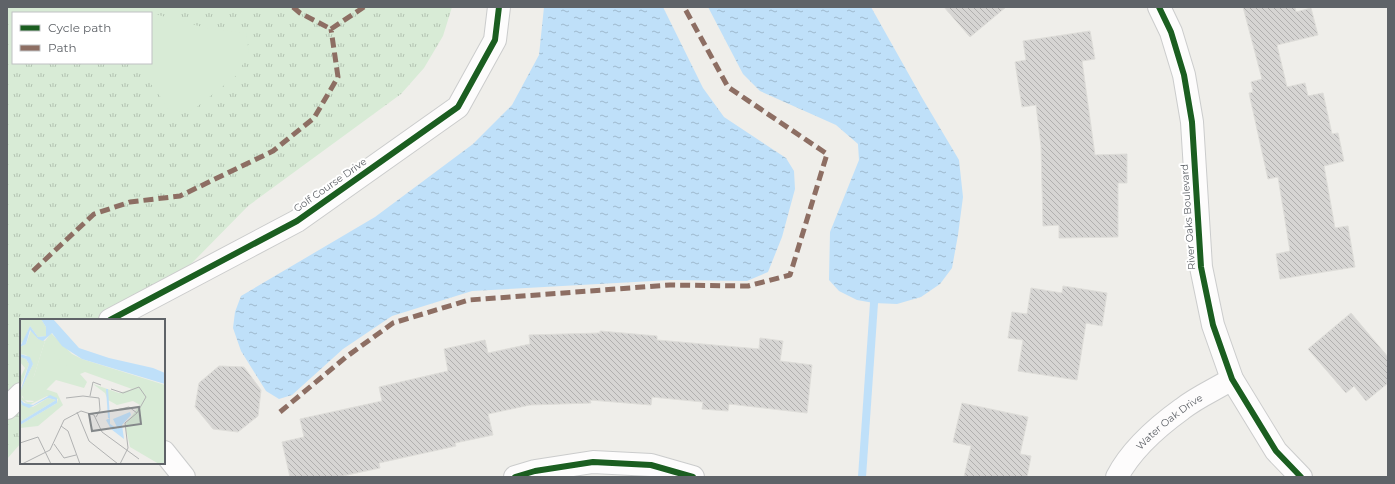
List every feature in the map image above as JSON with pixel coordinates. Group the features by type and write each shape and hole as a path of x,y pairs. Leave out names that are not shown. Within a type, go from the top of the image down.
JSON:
{"street":[{"name":"Golf Course Drive","path":"112,319 297,221 458,107 495,40 499,7"},
{"name":"River Oaks Boulevard","path":"1159,7 1171,32 1184,75 1192,122 1201,267 1213,325 1232,379 1276,450 1301,477"},
{"name":"Water Oak Drive","path":"1117,477 1121,469 1150,435 1182,408 1232,379"},
{"path":"7,408 20,395"},
{"path":"165,453 184,477"},
{"path":"515,477 535,471 593,462 651,465 693,477"}],"green space":[{"path":"7,7 452,7 443,36 424,68 401,94 248,206 137,319 20,319 20,444 7,459"},
{"path":"152,13 206,28 246,33 249,53 237,75 193,110 179,112 168,109 136,64 152,64"}],"water":[{"path":"544,7 663,7 703,88 724,117 786,158 794,171 795,189 782,237 768,272 747,281 671,280 472,291 392,316 343,349 292,395 279,399 266,391 241,351 233,328 235,312 241,296 375,217 473,144 512,105 539,55"},
{"path":"708,7 871,7 959,160 963,197 958,235 952,268 940,284 921,297 897,304 874,303 857,300 839,291 829,280 830,232 859,160 858,144 836,125 760,91 743,74"}],"building":[{"path":"944,7 1006,7 970,37"},
{"path":"1243,7 1295,7 1296,12 1311,8 1318,35 1277,45 1287,87 1305,83 1308,96 1323,93 1332,134 1338,133 1344,161 1324,166 1335,228 1348,226 1355,267 1280,279 1276,254 1290,251 1278,177 1268,179 1249,93 1253,92 1251,82 1262,79"},
{"path":"1090,31 1095,59 1082,61 1095,155 1127,154 1127,183 1118,183 1118,237 1059,238 1059,225 1043,226 1041,146 1036,105 1022,107 1015,62 1026,60 1023,41"},
{"path":"1063,286 1107,293 1102,326 1086,323 1077,380 1018,371 1023,340 1008,338 1012,312 1027,314 1031,288 1062,293"},
{"path":"1351,313 1388,357 1388,383 1366,401 1354,386 1346,393 1308,349"},
{"path":"600,331 657,336 657,340 759,349 760,338 783,341 780,361 812,365 807,413 729,404 728,411 702,409 703,402 652,397 651,405 590,400 591,403 530,405 488,414 493,435 455,443 456,446 379,463 380,468 338,477 290,477 282,442 304,437 300,419 382,401 379,387 448,371 444,349 485,340 488,353 530,344 529,335 600,333"},
{"path":"219,366 244,367 261,390 258,416 238,432 213,429 195,407 199,383"},
{"path":"962,403 1028,417 1020,454 1031,456 1027,477 964,477 971,446 953,442"}],"waterway":[{"path":"862,477 874,303"}],"marked path":[{"path":"293,7 300,13 331,29"},
{"path":"331,29 364,7"},
{"path":"280,412 346,357 393,323 469,300 670,285 748,286 790,275 827,154 728,87 684,7"},
{"path":"33,271 94,214 130,202 180,196 273,151 314,118 338,77 331,29"}],"cycle path":[{"path":"112,319 297,221 458,107 495,40 499,7"},
{"path":"1159,7 1171,32 1184,75 1192,122 1201,267 1213,325 1232,379 1276,451 1301,477"},
{"path":"515,477 535,471 593,462 651,465 693,477"}]}
